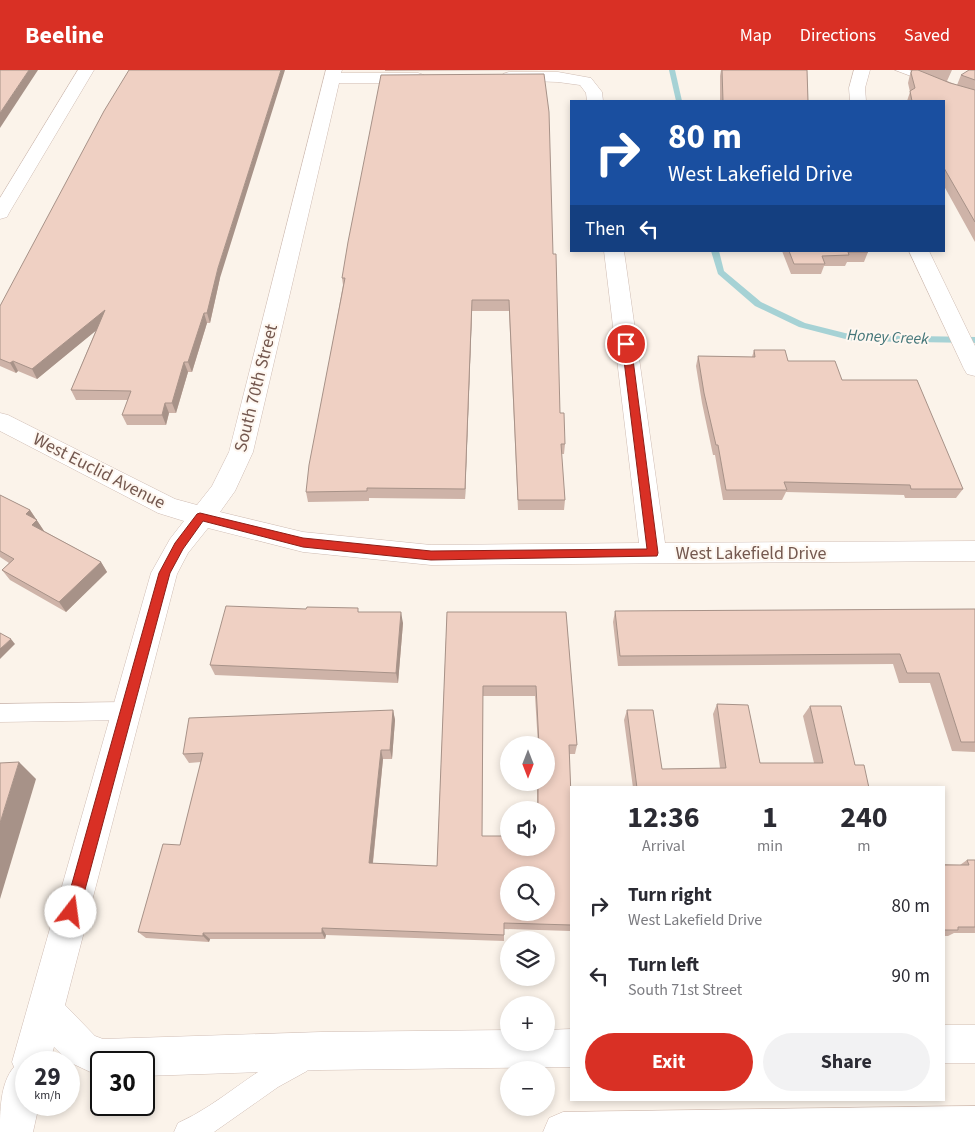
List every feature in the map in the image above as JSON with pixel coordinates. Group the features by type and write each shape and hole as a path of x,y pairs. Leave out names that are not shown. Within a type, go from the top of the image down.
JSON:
{"street":[{"path":"0,213 86,70"},
{"path":"858,100 857,88 862,70"},
{"path":"333,74 433,78"},
{"name":"South 70th Street","path":"34,1051 164,573 179,546 222,491 241,452 333,74"},
{"path":"491,77 558,77 585,81 594,92 595,100"},
{"path":"614,252 653,553"},
{"path":"920,252 975,368"},
{"name":"West Euclid Avenue","path":"0,421 167,506 200,517"},
{"name":"West Lakefield Drive","path":"200,517 303,542 431,555 975,551"},
{"path":"44,1012 82,1049 102,1058 321,1051 570,1048"},
{"path":"13,1132 17,1116"},
{"path":"563,1132 975,1126"}],"lane":[{"path":"900,70 975,97"},
{"path":"0,713 126,711"},
{"path":"187,1132 204,1125 278,1072 321,1051"}],"building":[{"path":"0,70 29,70 0,113"},
{"path":"129,70 281,70 218,268 207,313 204,313 188,362 184,362 172,403 165,403 162,415 122,415 131,391 71,390 105,310 32,369 13,361 10,363 0,359 0,306 104,111"},
{"path":"722,70 807,70 808,100 723,100"},
{"path":"912,70 918,70 950,83 975,90 975,222 945,170 945,100 912,100 910,91 915,88"},
{"path":"969,70 975,70 975,80 961,75"},
{"path":"544,74 549,112 553,254 556,254 560,413 564,413 565,444 561,444 565,500 518,500 509,300 472,300 465,489 367,488 367,491 306,492 309,465 345,278 342,278 348,242 381,75"},
{"path":"789,252 848,252 849,255 822,256 825,264 794,264"},
{"path":"754,350 785,350 788,361 835,361 842,380 917,380 963,489 911,489 910,485 784,482 787,490 726,490 718,445 716,445 704,393 698,356 755,357"},
{"path":"0,495 30,510 26,514 37,520 32,525 101,562 59,602 2,570 14,559 0,551"},
{"path":"226,606 306,609 307,607 358,608 358,612 401,612 396,673 210,665"},
{"path":"975,609 975,742 961,742 939,673 907,673 900,654 620,656 615,611"},
{"path":"447,612 566,612 577,745 569,745 570,925 504,923 504,931 500,931 500,935 322,928 322,933 203,933 203,936 138,932 163,844 180,845 203,753 183,754 189,718 393,710 390,750 381,750 369,863 437,866"},
{"path":"0,633 11,639 0,649"},
{"path":"717,704 748,705 760,763 823,763 810,706 841,706 855,765 864,765 869,786 637,786 627,710 653,710 662,769 726,768"},
{"path":"19,762 0,823 0,763"},
{"path":"967,860 975,860 975,927 958,927 958,930 945,930 945,865 969,865"}],"waterway":[{"name":"Honey Creek","path":"672,70 679,100"},
{"name":"Honey Creek","path":"715,252 721,272 758,304 802,325 853,338 975,340"}],"route":[{"path":"71,912 164,573 179,546 200,517 238,528 303,542 431,555 653,553 626,344"}]}
